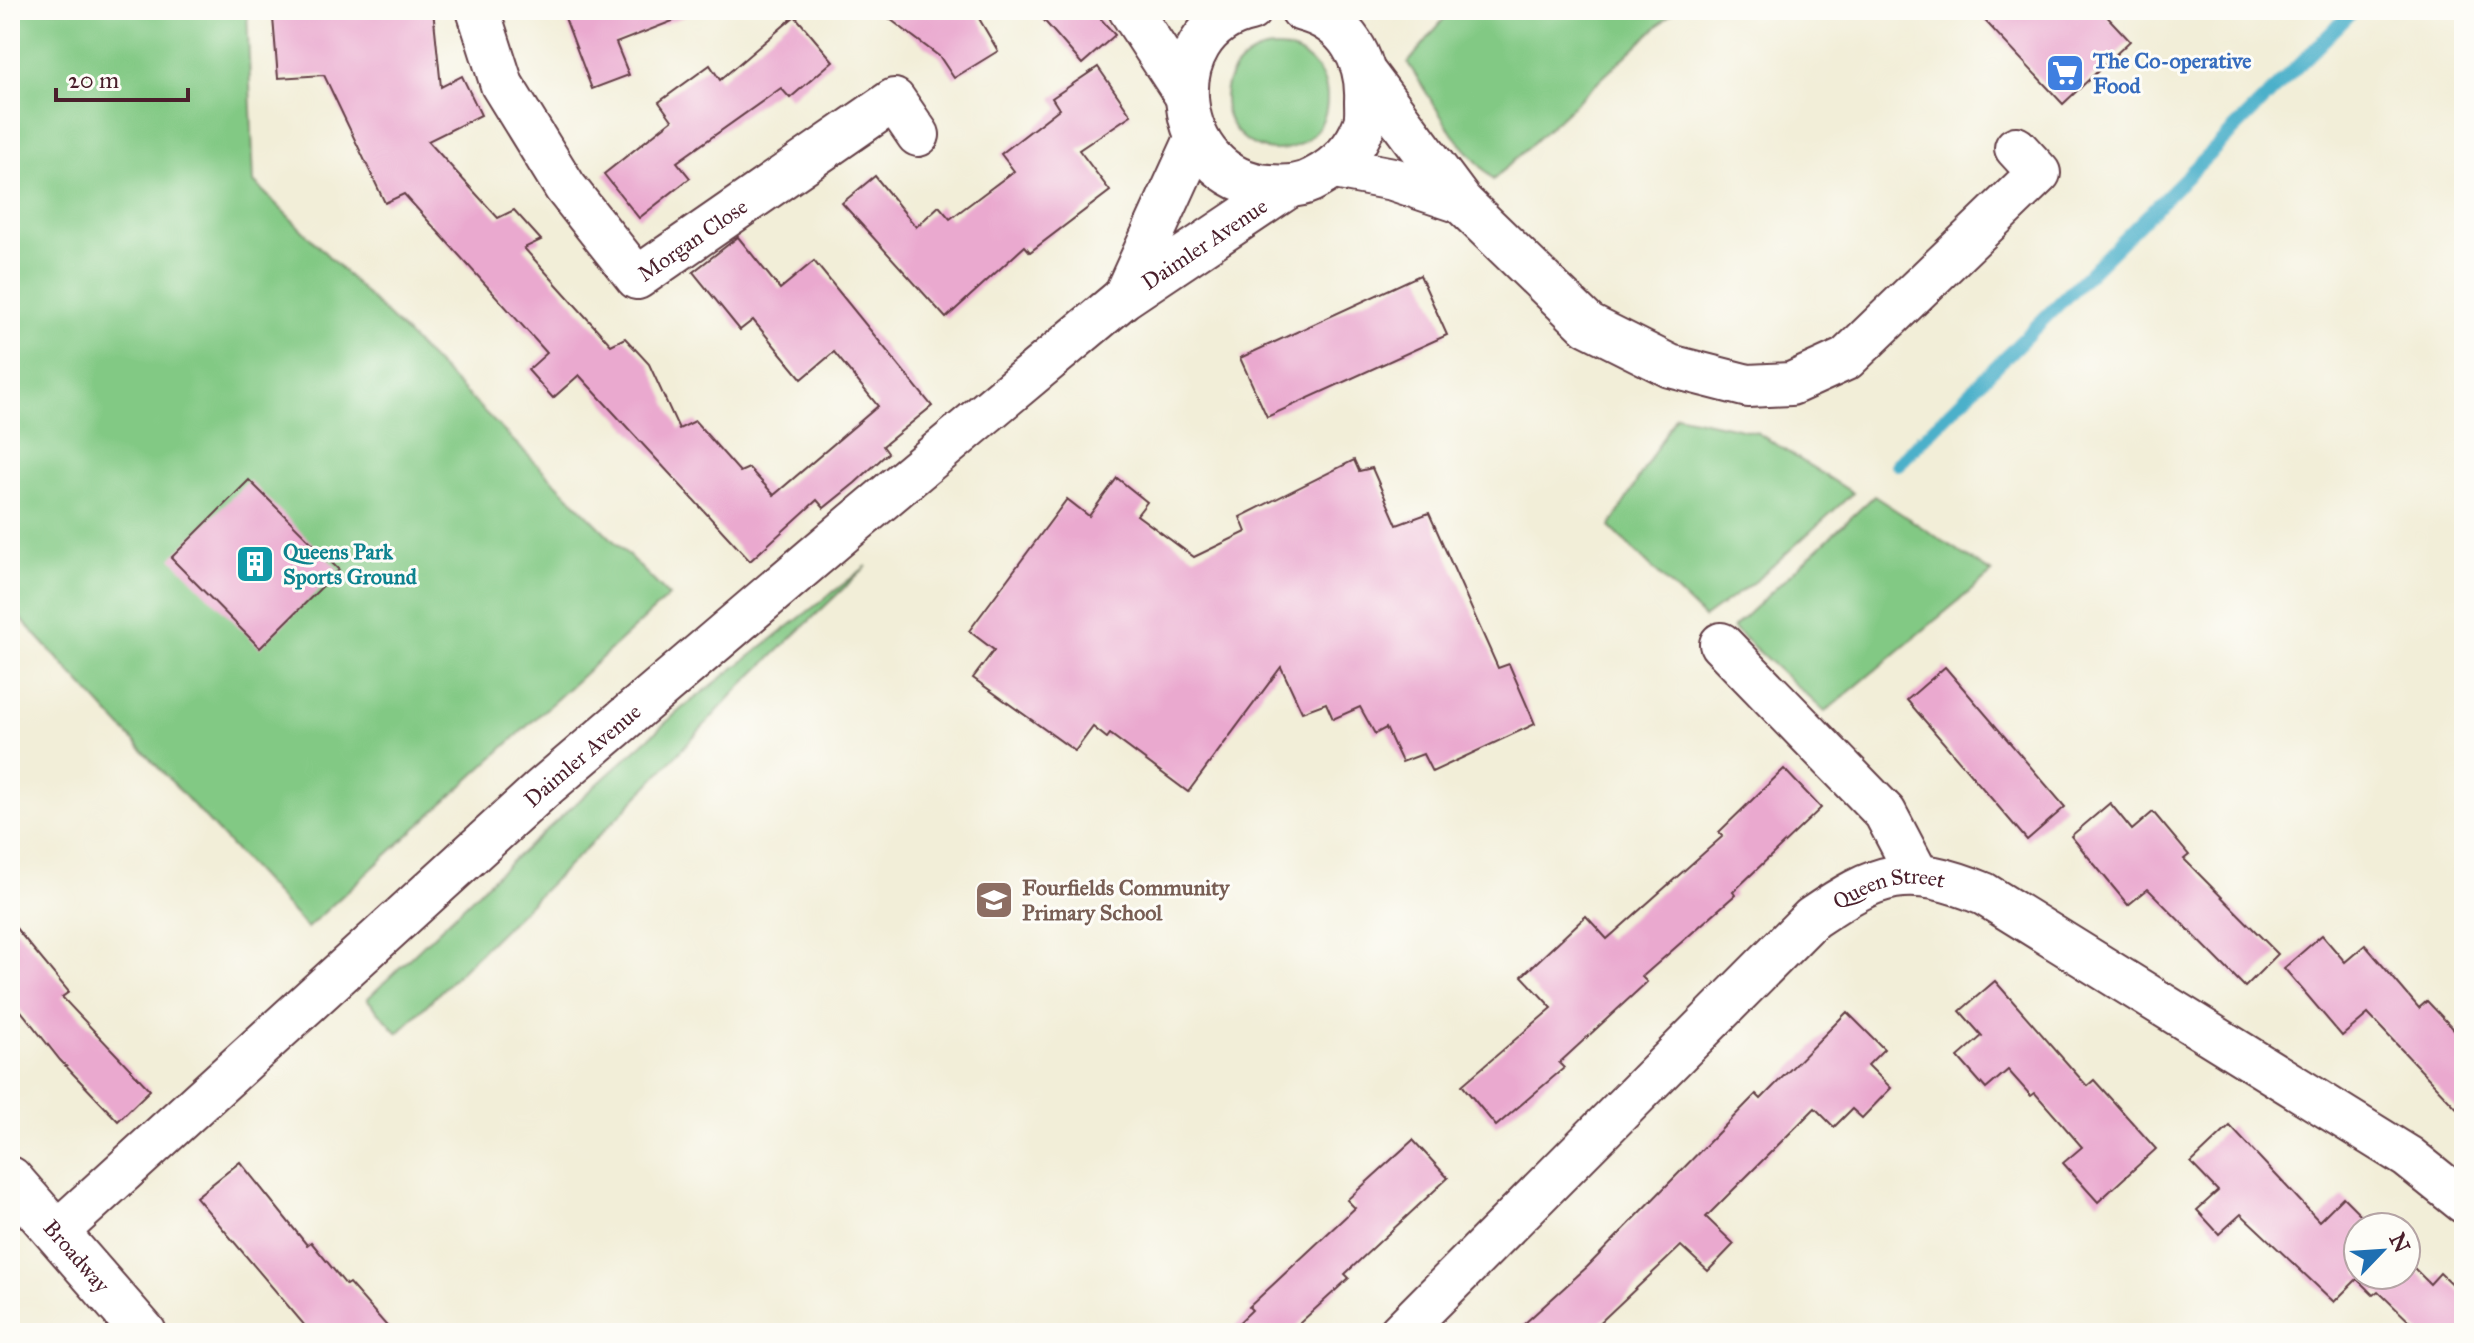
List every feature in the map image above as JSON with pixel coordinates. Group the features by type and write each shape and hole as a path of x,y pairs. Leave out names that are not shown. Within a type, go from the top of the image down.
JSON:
{"main road":[{"name":"Broadway","path":"10,1179 144,1333"}],"street":[{"name":"Morgan Close","path":"478,10 502,85 565,187 637,278 894,100 918,135"},
{"path":"1130,10 1185,94 1196,139 1213,162 1239,180 1255,186 1287,188 1308,183 1335,168 1350,152 1365,123 1367,76"},
{"path":"1302,10 1342,22 1367,76 1461,202 1588,325 1670,366 1748,386 1791,384 1846,359 2039,173 2016,148"},
{"path":"1185,94 1191,63 1200,45 1237,11"},
{"name":"Daimler Avenue","path":"1123,298 1196,139"},
{"path":"1335,168 1393,179 1461,202"},
{"name":"Daimler Avenue","path":"58,1231 541,790 1123,298 1287,188"},
{"path":"1721,644 1885,813 1917,874"},
{"name":"Queen Street","path":"1400,1333 1812,918 1859,886 1917,874 1951,880 1984,894 2408,1157 2464,1202"}],"green space":[{"path":"10,10 247,10 254,182 669,596 307,928 10,607"},
{"path":"1451,10 1675,10 1493,180 1453,135 1408,63"},
{"path":"1276,48 1305,56 1319,70 1327,99 1319,128 1305,142 1276,150 1247,142 1233,128 1225,99 1233,70 1247,56"},
{"path":"1676,415 1756,432 1853,493 1759,578 1704,618 1610,527"},
{"path":"1874,496 1992,573 1825,712 1733,628"},
{"path":"867,566 739,688 624,811 398,1033 367,999 494,877 681,709"}],"building":[{"path":"343,10 433,10 441,87 462,76 481,115 428,141 498,218 514,210 541,240 524,248 611,345 625,338 649,364 679,429 695,421 740,472 749,468 774,495 878,406 834,352 802,379 753,320 740,330 693,272 738,237 780,289 814,261 932,406 883,446 888,453 855,483 824,508 817,500 750,561 579,375 553,398 528,370 547,353 404,194 385,203 324,75 278,78 273,18"},
{"path":"562,10 693,10 693,13 616,43 629,75 592,89"},
{"path":"878,10 974,10 998,51 954,78 940,57"},
{"path":"1035,10 1093,10 1115,35 1082,64"},
{"name":"The Co-operative Food","path":"1975,10 2101,10 2130,41 2063,104"},
{"path":"795,16 833,61 790,98 781,88 677,162 690,178 639,218 604,174 672,120 659,102 710,65 720,80"},
{"path":"1098,67 1131,115 1079,150 1110,191 1030,252 1025,246 946,318 842,203 875,176 916,227 939,206 950,219 1014,171 1001,154 1059,109 1052,98"},
{"path":"1420,275 1447,335 1267,417 1240,358"},
{"path":"1354,460 1359,471 1372,468 1397,525 1429,513 1498,668 1509,664 1535,724 1432,772 1423,754 1402,762 1386,728 1375,734 1360,707 1333,719 1326,703 1302,712 1281,667 1188,792 1110,734 1107,738 1093,727 1075,751 973,678 994,650 969,631 1067,499 1089,516 1117,478 1147,502 1137,515 1194,557 1246,532 1240,517"},
{"name":"Queens Park Sports Ground","path":"249,480 339,570 260,648 171,558"},
{"path":"1945,667 2065,807 2027,840 1907,700"},
{"path":"1784,769 1821,808 1733,892 1735,895 1642,977 1647,982 1559,1063 1564,1068 1496,1126 1462,1085 1552,1008 1522,976 1586,916 1607,939 1723,836 1719,832"},
{"path":"2110,803 2132,830 2153,812 2189,855 2184,859 2278,954 2245,987 2148,889 2128,905 2071,836"},
{"path":"10,921 69,992 62,997 150,1090 118,1121 60,1060 10,997"},
{"path":"2322,935 2345,962 2365,945 2419,1008 2427,1001 2464,1040 2464,1116 2368,1014 2342,1036 2284,968"},
{"path":"1995,981 2087,1086 2094,1080 2156,1149 2098,1202 2063,1163 2082,1147 2035,1093 2031,1096 2008,1070 1986,1089 1958,1057 1982,1036 1960,1011"},
{"path":"1847,1012 1884,1049 1868,1065 1891,1088 1862,1118 1852,1109 1834,1127 1815,1108 1706,1217 1734,1244 1708,1271 1681,1246 1589,1333 1514,1333 1587,1267 1756,1094 1761,1099"},
{"path":"2230,1126 2319,1221 2343,1197 2357,1211 2342,1211 2342,1291 2345,1291 2334,1302 2241,1214 2219,1234 2197,1210 2218,1191 2191,1163"},
{"path":"1413,1140 1448,1178 1345,1274 1349,1278 1289,1333 1228,1333 1252,1310 1249,1307 1355,1208 1347,1200"},
{"path":"240,1162 307,1245 311,1242 346,1285 349,1283 393,1333 311,1333 196,1197"},
{"path":"2440,1273 2464,1296 2464,1333 2421,1333 2378,1291 2422,1291 2422,1276 2430,1284"}],"waterway":[{"path":"1898,464 2354,10"}],"place":[{"name":"The Co-operative Food","path":"2065,73"},
{"name":"Queens Park Sports Ground","path":"255,564"},
{"name":"Fourfields Community Primary School","path":"994,900"}]}
